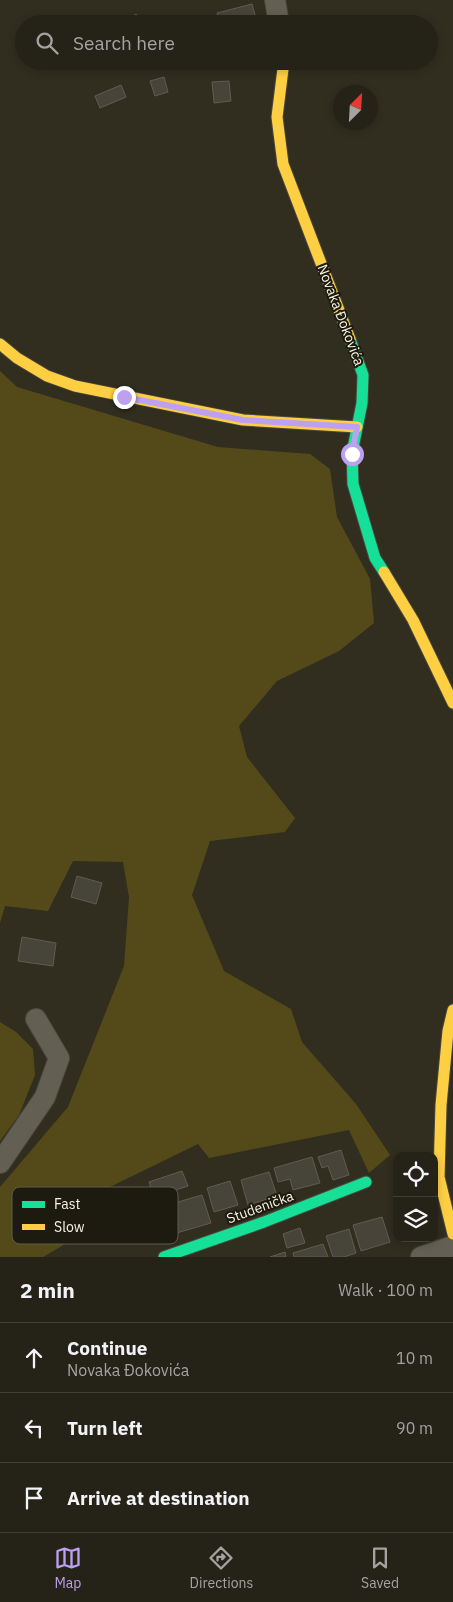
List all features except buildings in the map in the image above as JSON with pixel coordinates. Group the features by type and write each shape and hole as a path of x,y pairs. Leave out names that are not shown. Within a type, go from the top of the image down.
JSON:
{"street":[{"path":"275,0 278,15"},
{"name":"Novaka Ðokovića","path":"283,70 277,117 283,164 337,302 363,375 362,402 352,454 353,484 375,558 413,620 453,703"},
{"path":"0,344 17,358 47,376 75,386 185,410 243,420 357,427"},
{"path":"453,1010 448,1031 441,1105 439,1178 453,1234"},
{"path":"0,1163 46,1097 59,1058 36,1018"},
{"name":"Studenička","path":"164,1257 264,1222 366,1182"},
{"path":"421,1257 453,1246"}],"shaded area":[{"path":"0,371 17,387 218,447 310,454 330,469 337,517 370,579 374,623 339,651 277,681 239,726 247,757 295,818 285,832 210,841 192,895 224,971 291,1009 302,1042 356,1104 390,1155 369,1173 349,1130 209,1158 198,1144 110,1187 12,1187 12,1244 65,1244 43,1257 0,1257 0,1187 68,1107 124,966 129,897 123,862 73,861 48,911 5,906 0,923"},
{"path":"0,1022 16,1032 33,1049 35,1075 19,1115 0,1141"}],"traffic: fast":[{"path":"350,339 363,375 362,403 352,453 353,484 375,558 384,572"},
{"path":"164,1257 264,1222 366,1182"}],"traffic: slow":[{"path":"283,70 277,117 283,164 350,339"},
{"path":"0,344 17,358 47,376 75,386 243,420 357,427"},
{"path":"384,572 413,620 453,703"},
{"path":"453,1010 448,1031 441,1105 439,1177 453,1234"}],"route":[{"path":"124,397 243,420 357,427 352,454"}]}
